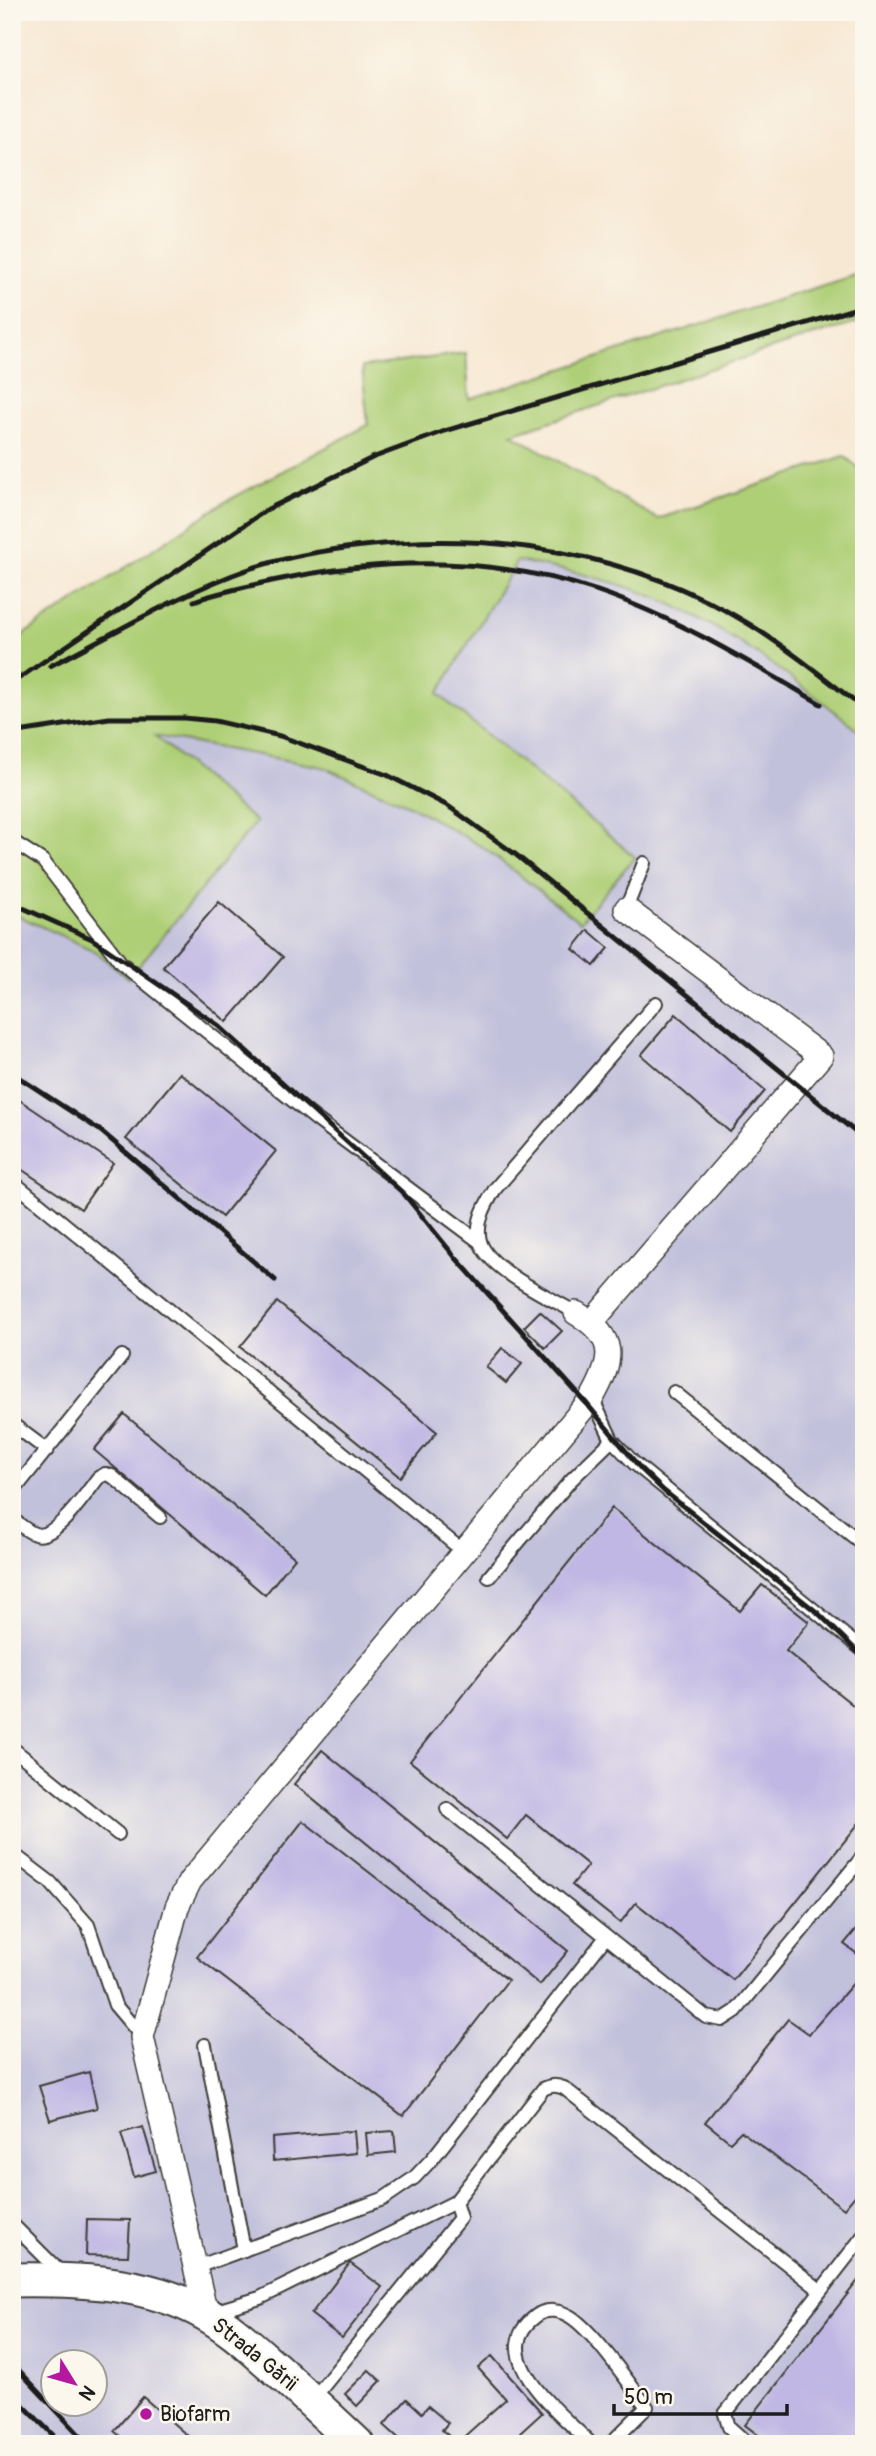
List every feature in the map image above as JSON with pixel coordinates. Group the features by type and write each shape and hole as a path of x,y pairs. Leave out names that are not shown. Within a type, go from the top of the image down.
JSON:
{"main road":[{"name":"Strada Gării","path":"12,2280 66,2279 107,2283 178,2301 206,2314 253,2349 356,2444"}],"street":[{"path":"206,2314 142,2037 177,1907 190,1881 592,1398 604,1376 609,1359 604,1337 584,1317 821,1056 626,909"}],"lane":[{"path":"12,841 43,861 121,962 317,1120 480,1242 492,1260 584,1317"},
{"path":"626,909 643,863"},
{"path":"480,1242 478,1228 495,1189 656,1003"},
{"path":"12,1181 464,1552"},
{"path":"12,1493 122,1356"},
{"path":"674,1392 864,1545"},
{"path":"592,1398 612,1440 634,1463 864,1651"},
{"path":"12,1424 47,1450"},
{"path":"489,1577 570,1480 612,1440"},
{"path":"12,1519 36,1535 46,1535 56,1529 98,1478 105,1474 112,1476 160,1517"},
{"path":"12,1748 118,1834"},
{"path":"447,1809 706,2017 722,2020 736,2011 864,1855"},
{"path":"12,1853 50,1882 88,1925 115,2005 142,2037"},
{"path":"194,2268 362,2208 399,2190 414,2178 433,2158 606,1937"},
{"path":"205,2045 244,2250"},
{"path":"206,2314 260,2298 455,2202 543,2090 558,2086 820,2290"},
{"path":"312,2401 460,2218 455,2202"},
{"path":"12,2224 66,2279"},
{"path":"748,2444 729,2427 725,2414 864,2235"},
{"path":"591,2444 531,2384 520,2361 517,2349 519,2338 535,2316 546,2311 562,2312 580,2325 647,2407 610,2444"}],"shaded area":[{"path":"517,560 592,576 649,595 697,618 732,637 864,734 864,2444 12,2444 12,913 95,951 129,978 256,823 153,736 207,739 323,767 409,805 484,848 580,922 635,856 438,694"}],"green space":[{"path":"864,272 864,321 512,434 658,519 844,456 864,472 864,734 760,656 705,621 647,594 615,583 517,561 438,694 635,857 580,922 484,848 409,805 323,767 155,736 256,822 129,978 95,951 12,913 12,642 225,502 368,425 362,367 466,353 469,399"}],"building":[{"path":"219,902 283,957 227,1022 163,967"},
{"path":"588,930 609,948 594,966 573,949"},
{"path":"676,1014 765,1091 730,1132 641,1055"},
{"path":"180,1073 276,1151 222,1217 126,1139"},
{"path":"12,1095 113,1163 81,1209 12,1163"},
{"path":"277,1302 437,1432 400,1477 240,1347"},
{"path":"540,1311 562,1331 545,1348 524,1327"},
{"path":"502,1348 522,1364 506,1383 486,1367"},
{"path":"124,1414 295,1558 265,1595 94,1450"},
{"path":"612,1508 740,1611 762,1585 809,1622 786,1651 864,1714 864,1817 733,1980 636,1903 620,1923 572,1885 588,1865 526,1815 507,1839 410,1761"},
{"path":"322,1750 568,1951 540,1985 294,1784"},
{"path":"303,1821 508,1980 403,2116 197,1957"},
{"path":"864,1920 864,1959 844,1944"},
{"path":"864,1971 864,2185 844,2209 741,2131 730,2142 705,2122 788,2019 809,2034"},
{"path":"89,2072 97,2108 50,2120 39,2086"},
{"path":"143,2127 156,2171 134,2177 121,2133"},
{"path":"354,2131 356,2153 273,2161 272,2138"},
{"path":"394,2131 396,2152 368,2155 366,2133"},
{"path":"87,2219 130,2220 128,2256 86,2255"},
{"path":"350,2263 382,2287 342,2338 311,2314"},
{"path":"864,2273 864,2444 770,2444 745,2425"},
{"path":"492,2356 542,2413 508,2444 405,2444 384,2425 407,2399 422,2413 428,2406 448,2423 442,2430 457,2443 506,2399 478,2368"},
{"path":"369,2370 381,2381 357,2406 345,2394"},
{"name":"Biofarm","path":"143,2397 197,2444 129,2444 114,2431"}],"railway":[{"path":"12,683 268,509 372,458 445,431 864,306"},
{"path":"50,666 173,602 249,569 305,554 348,548 413,542 463,542 513,545 562,553 611,564 658,580 705,600 749,624 864,709"},
{"path":"194,601 272,581 354,568 436,564 518,571 598,591 656,614 712,642 821,704"},
{"path":"12,733 109,718 184,718 215,721 280,736 387,775 448,806 515,854 864,1139"},
{"path":"12,903 92,939 218,1025 404,1194 455,1257 587,1404 641,1469 664,1491 818,1613 864,1658"},
{"path":"12,1073 101,1131 275,1280"},
{"path":"12,2363 88,2444"},
{"path":"12,2394 62,2444"}],"place":[{"name":"Biofarm","path":"146,2414"}]}
